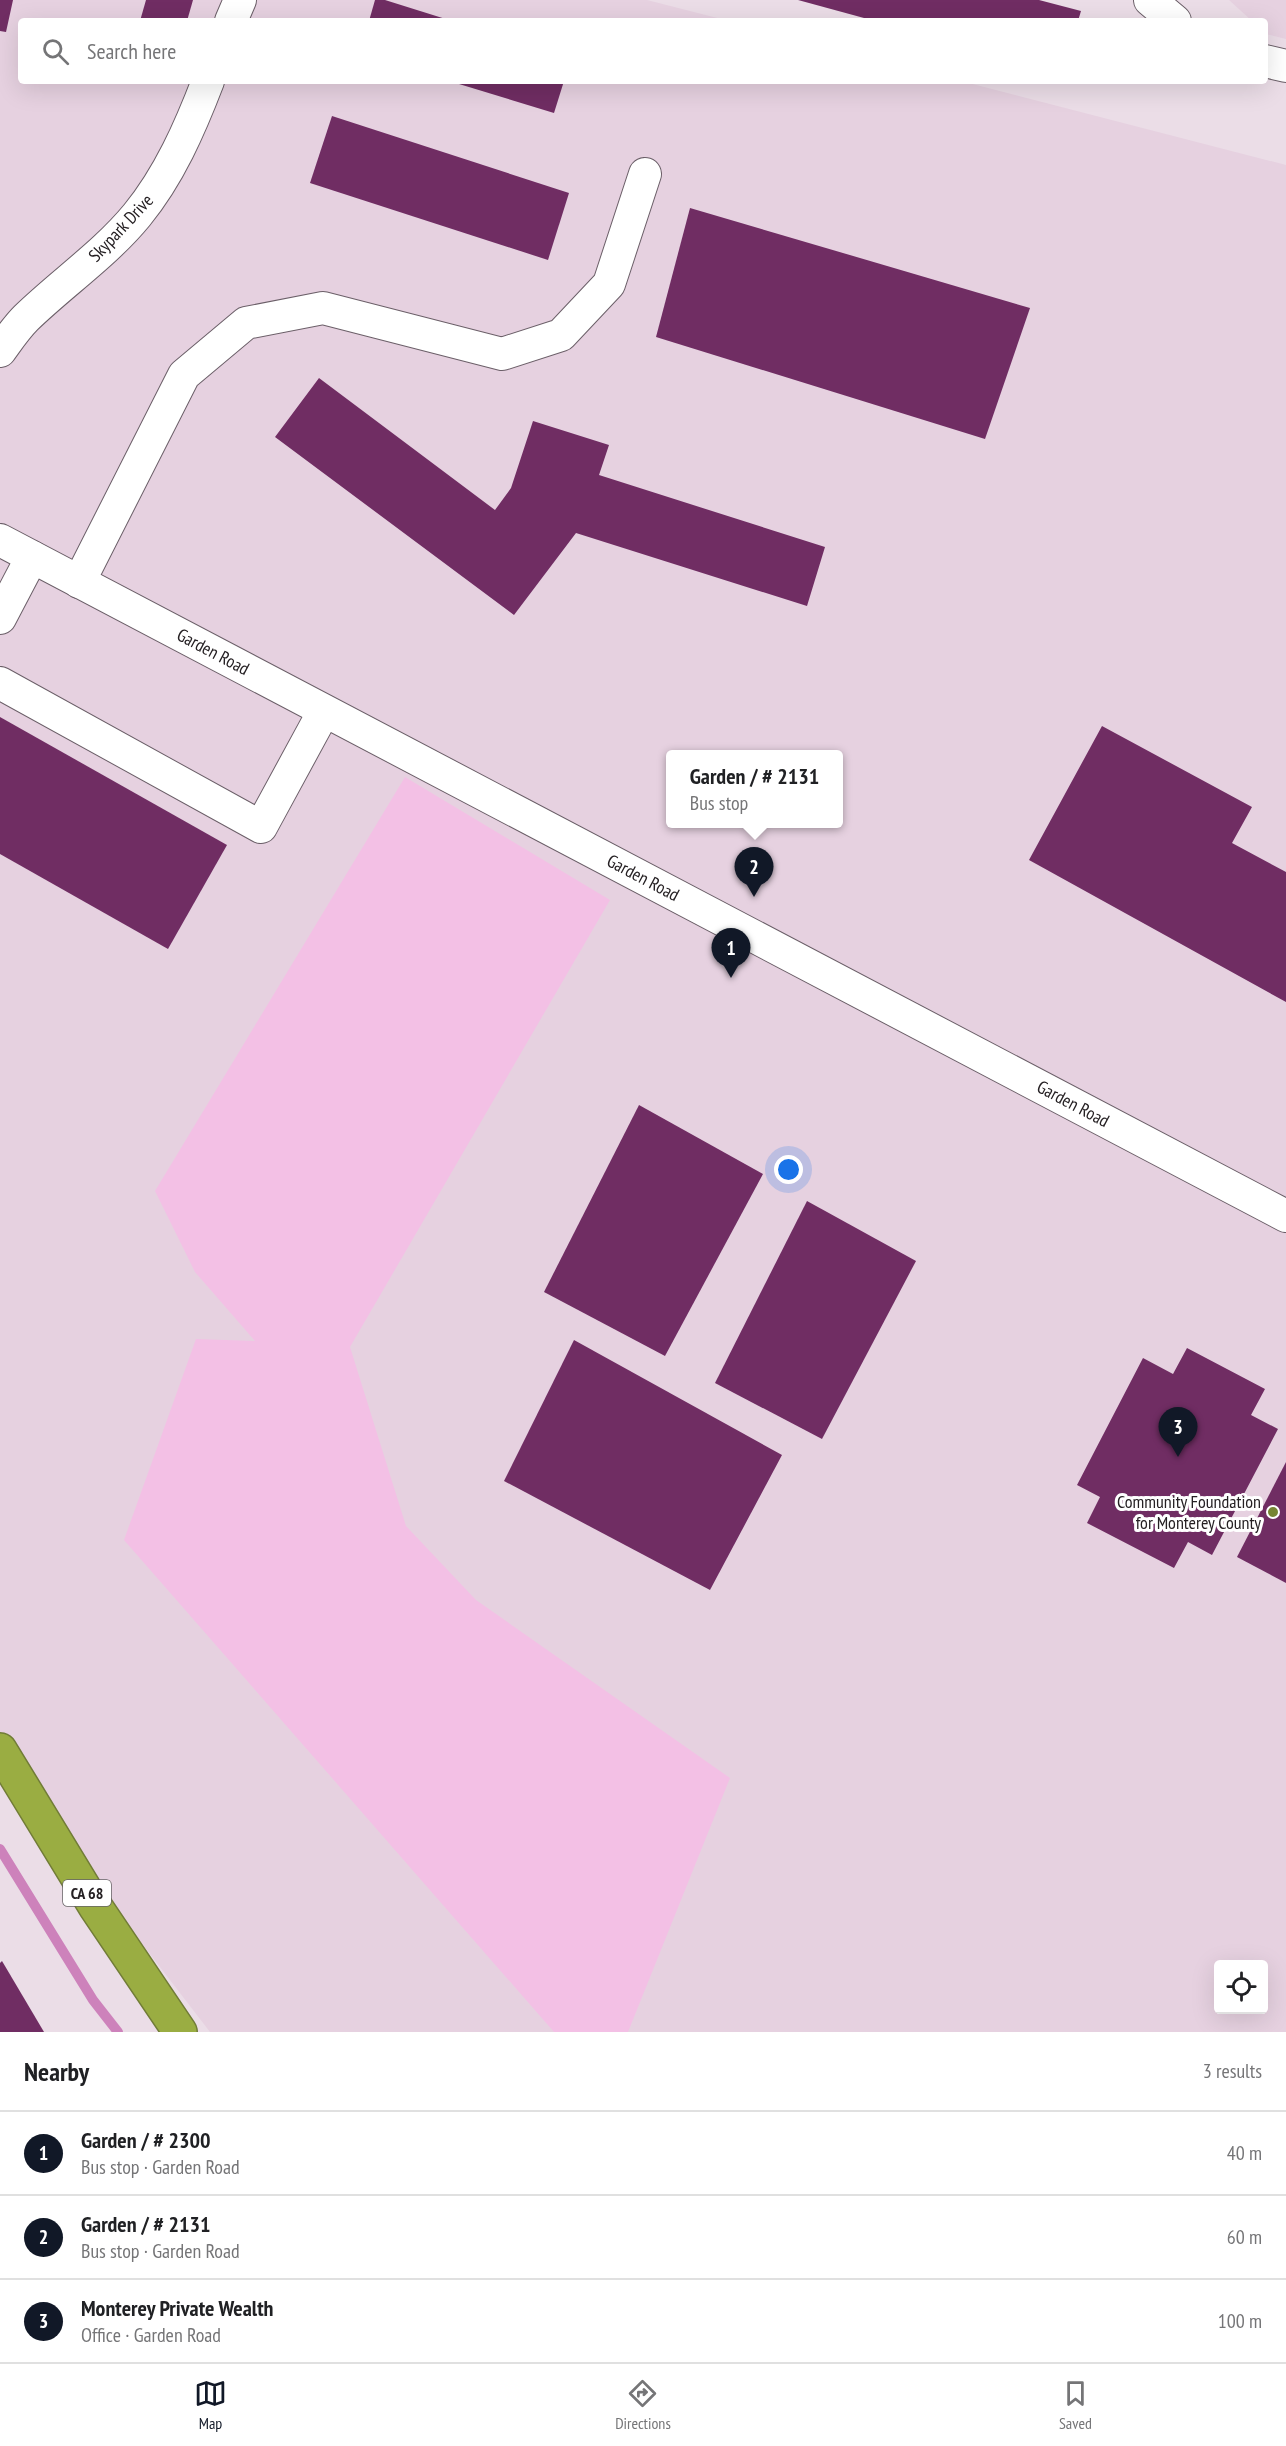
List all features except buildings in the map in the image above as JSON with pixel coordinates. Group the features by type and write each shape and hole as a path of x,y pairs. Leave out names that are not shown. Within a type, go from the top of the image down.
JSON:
{"highway":[{"name":"CA 68","path":"0,1750 95,1906 180,2032"}],"street":[{"path":"232,18 240,0"},
{"path":"1150,0 1171,18"},
{"path":"1268,62 1286,66"},
{"name":"Skypark Drive","path":"0,351 24,320 102,251 136,217 158,189 207,84"},
{"path":"80,582 184,375 246,323 322,308 502,354 561,335 609,284 645,174"},
{"name":"Garden Road","path":"0,540 1286,1216"},
{"path":"0,618 32,557"},
{"path":"0,683 261,827 324,711"}],"shaded area":[{"path":"0,0 647,0 717,18 18,18 18,84 973,84 1286,165 1286,2032 210,2032 56,1832 0,1732"},
{"path":"1229,0 1286,0 1286,39 1268,34 1268,18 1249,18"},
{"path":"405,777 610,900 350,1347 406,1526 476,1600 730,1778 628,2032 554,2032 124,1540 196,1339 255,1341 195,1272 155,1191"}],"waterway":[{"path":"0,1849 93,2000 118,2032"}],"place":[{"name":"Garden / # 2131","path":"754,897"},
{"name":"Garden / # 2300","path":"731,978"},
{"name":"Monterey Private Wealth","path":"1178,1457"},
{"name":"Community Foundation for Monterey County","path":"1273,1512"}]}
